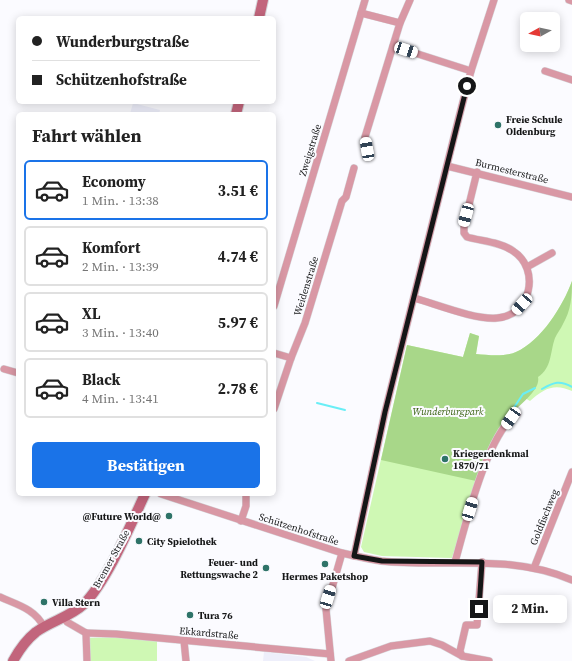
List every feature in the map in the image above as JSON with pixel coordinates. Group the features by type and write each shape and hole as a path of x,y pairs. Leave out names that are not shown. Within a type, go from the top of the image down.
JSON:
{"street":[{"path":"259,16 263,0"},
{"name":"Zweigstraße","path":"276,299 365,0"},
{"path":"367,149 365,137 400,23 410,0"},
{"path":"354,556 385,412 471,71 494,0"},
{"path":"361,13 400,23"},
{"path":"393,46 471,71"},
{"path":"546,71 572,80"},
{"name":"Burmesterstraße","path":"447,166 477,172 572,197"},
{"name":"Weidenstraße","path":"276,403 305,322 354,168"},
{"path":"414,298 489,318 505,316 516,311 527,296 530,284 527,267 523,260 512,250 496,244 467,237 464,233 464,225 477,172"},
{"path":"527,267 552,253"},
{"path":"276,354 291,358"},
{"path":"4,370 16,373"},
{"path":"455,562 478,481 502,430 511,418 517,414"},
{"name":"Goldfischweg","path":"534,568 572,472"},
{"name":"Bremer Straße","path":"13,661 24,644 44,627 64,617 82,605 100,583 144,496"},
{"name":"Schützenhofstraße","path":"166,496 354,556 382,561 482,562 534,568 572,580"},
{"path":"241,521 246,506 246,496"},
{"path":"331,658 326,609 342,553"},
{"path":"462,656 460,651 466,625 477,625 482,562"},
{"path":"0,597 30,610 40,620 44,627"},
{"path":"64,617 68,622 86,633 87,661"},
{"name":"Ekkardstraße","path":"86,633 116,634 331,658"},
{"path":"184,641 186,661"},
{"path":"348,661 391,646 430,641 442,645 462,656 489,661"}],"shaded area":[{"path":"133,104 160,110 160,112 131,112"},
{"path":"264,652 306,657 315,661 263,661"}],"green space":[{"name":"Wunderburgpark","path":"572,281 572,391 560,387 550,388 540,393 530,401 525,398 509,416 497,435 481,469 452,558 382,556 364,552 361,547 407,345 463,357 470,333 479,336 476,354 512,354 534,340 550,322 563,301"},
{"name":"Wunderburgpark","path":"572,281 571,298 566,319 553,343 550,359 546,369 538,377 538,382 533,392 510,415 499,430 476,481 381,460 407,345 463,357 470,333 479,336 476,354 512,354 534,340 550,322 563,301"},
{"path":"87,638 157,638 157,661 88,661"}],"waterway":[{"path":"542,389 557,383 564,383 572,387"},
{"path":"513,409 523,394 535,388"},
{"path":"317,403 345,410"}],"place":[{"name":"Freie Schule Oldenburg","path":"498,125"},
{"name":"Kriegerdenkmal 1870/71","path":"445,459"},
{"name":"@Future World@","path":"169,516"},
{"name":"City Spielothek","path":"139,541"},
{"name":"Hermes Paketshop","path":"325,564"},
{"name":"Feuer- und Rettungswache 2","path":"266,568"},
{"name":"Villa Stern","path":"44,602"},
{"name":"Tura 76","path":"190,615"}],"route":[{"path":"467,86 385,412 354,556 366,559 395,562 482,562 479,609"}]}
